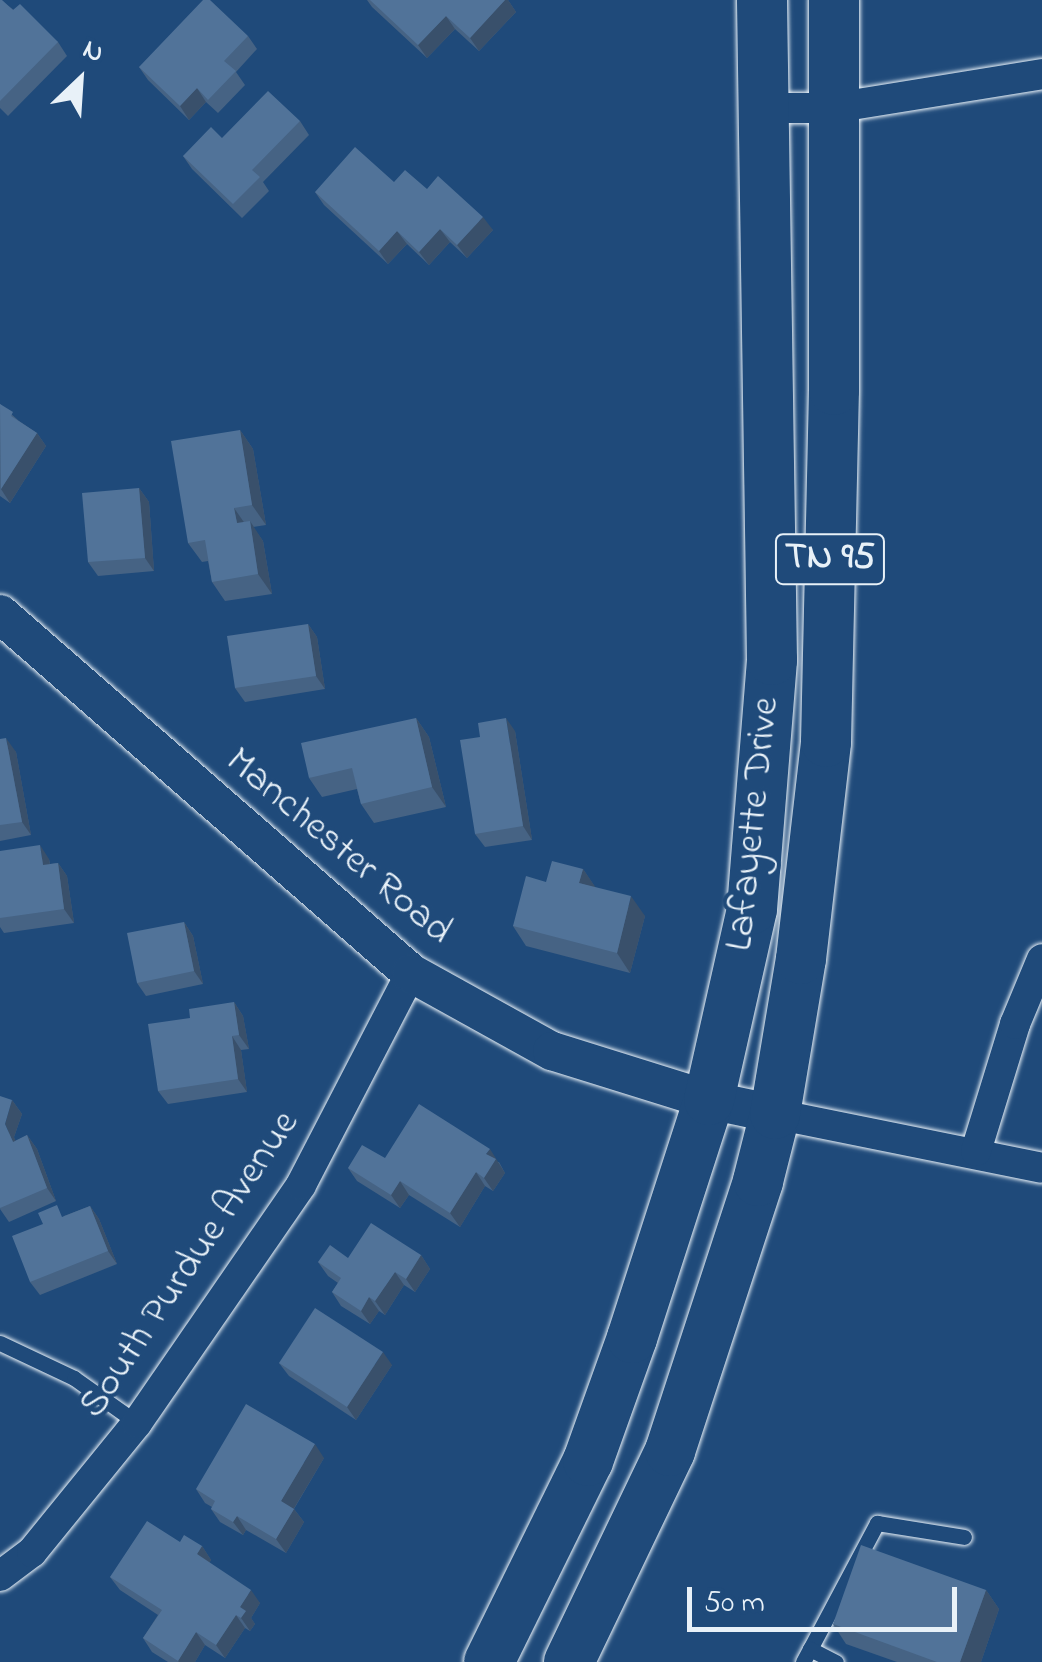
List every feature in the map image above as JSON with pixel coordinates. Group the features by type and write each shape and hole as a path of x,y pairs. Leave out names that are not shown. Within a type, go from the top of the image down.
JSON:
{"main road":[{"name":"Lafayette Drive","path":"490,1662 588,1461 709,1100 752,909 772,660 762,0"},
{"name":"Lafayette Drive","path":"568,1662 670,1451 758,1181 775,1114 801,958 826,742 834,390 834,0"}],"street":[{"path":"761,108 833,108 1042,74"},
{"name":"Manchester Road","path":"0,614 411,973 552,1051 709,1100 775,1114"},
{"path":"976,1151 1016,1024 1042,959"},
{"name":"South Purdue Avenue","path":"0,1576 32,1552 138,1423 301,1185 411,973"},
{"path":"775,1114 976,1151 1042,1168"}],"lane":[{"path":"0,1344 74,1378 138,1423"},
{"path":"836,1662 806,1656 877,1524 964,1538"}],"building":[{"path":"0,0 13,10 20,4 58,42 0,101"},
{"path":"203,0 210,0 248,36 224,61 236,71 208,100 197,88 180,106 139,67"},
{"path":"370,0 505,0 470,38 446,16 418,45"},
{"path":"268,91 300,121 252,170 260,177 233,204 183,156 211,127 222,138"},
{"path":"355,147 394,182 405,170 427,189 438,176 483,217 457,245 440,229 419,252 397,231 379,251 315,192"},
{"path":"0,404 37,433 1,489"},
{"path":"240,430 252,505 234,508 237,523 250,521 258,574 212,582 205,540 188,543 171,441"},
{"path":"139,488 145,558 88,562 82,493"},
{"path":"308,624 316,676 235,688 227,636"},
{"path":"416,718 432,787 361,804 352,768 309,778 301,743"},
{"path":"506,718 523,826 475,834 460,740 480,737 478,723"},
{"path":"6,738 22,822 0,825 0,739"},
{"path":"40,845 43,865 58,863 64,909 0,918 0,851"},
{"path":"552,861 583,869 579,883 631,896 617,953 513,926 526,876 546,882"},
{"path":"184,922 194,971 137,983 127,933"},
{"path":"234,1002 239,1035 232,1036 238,1079 158,1091 148,1024 190,1018 189,1009"},
{"path":"0,1096 12,1100 5,1124 13,1142 27,1135 47,1188 0,1208"},
{"path":"419,1104 490,1149 486,1154 496,1159 484,1178 476,1172 450,1213 400,1181 391,1195 348,1168 362,1145 385,1158"},
{"path":"57,1205 62,1217 90,1206 108,1251 30,1282 12,1236 43,1224 38,1213"},
{"path":"371,1223 421,1255 406,1279 395,1272 375,1301 369,1297 361,1311 332,1292 341,1278 318,1262 330,1245 348,1258"},
{"path":"315,1308 383,1352 347,1407 279,1363"},
{"path":"246,1404 315,1444 281,1501 294,1509 276,1539 237,1516 233,1522 211,1509 215,1501 196,1489"},
{"path":"147,1521 180,1542 184,1535 202,1546 197,1554 251,1590 240,1607 246,1611 241,1618 236,1615 216,1645 196,1632 178,1661 143,1638 162,1610 110,1577"},
{"path":"861,1545 986,1590 960,1662 937,1662 833,1624"}]}
